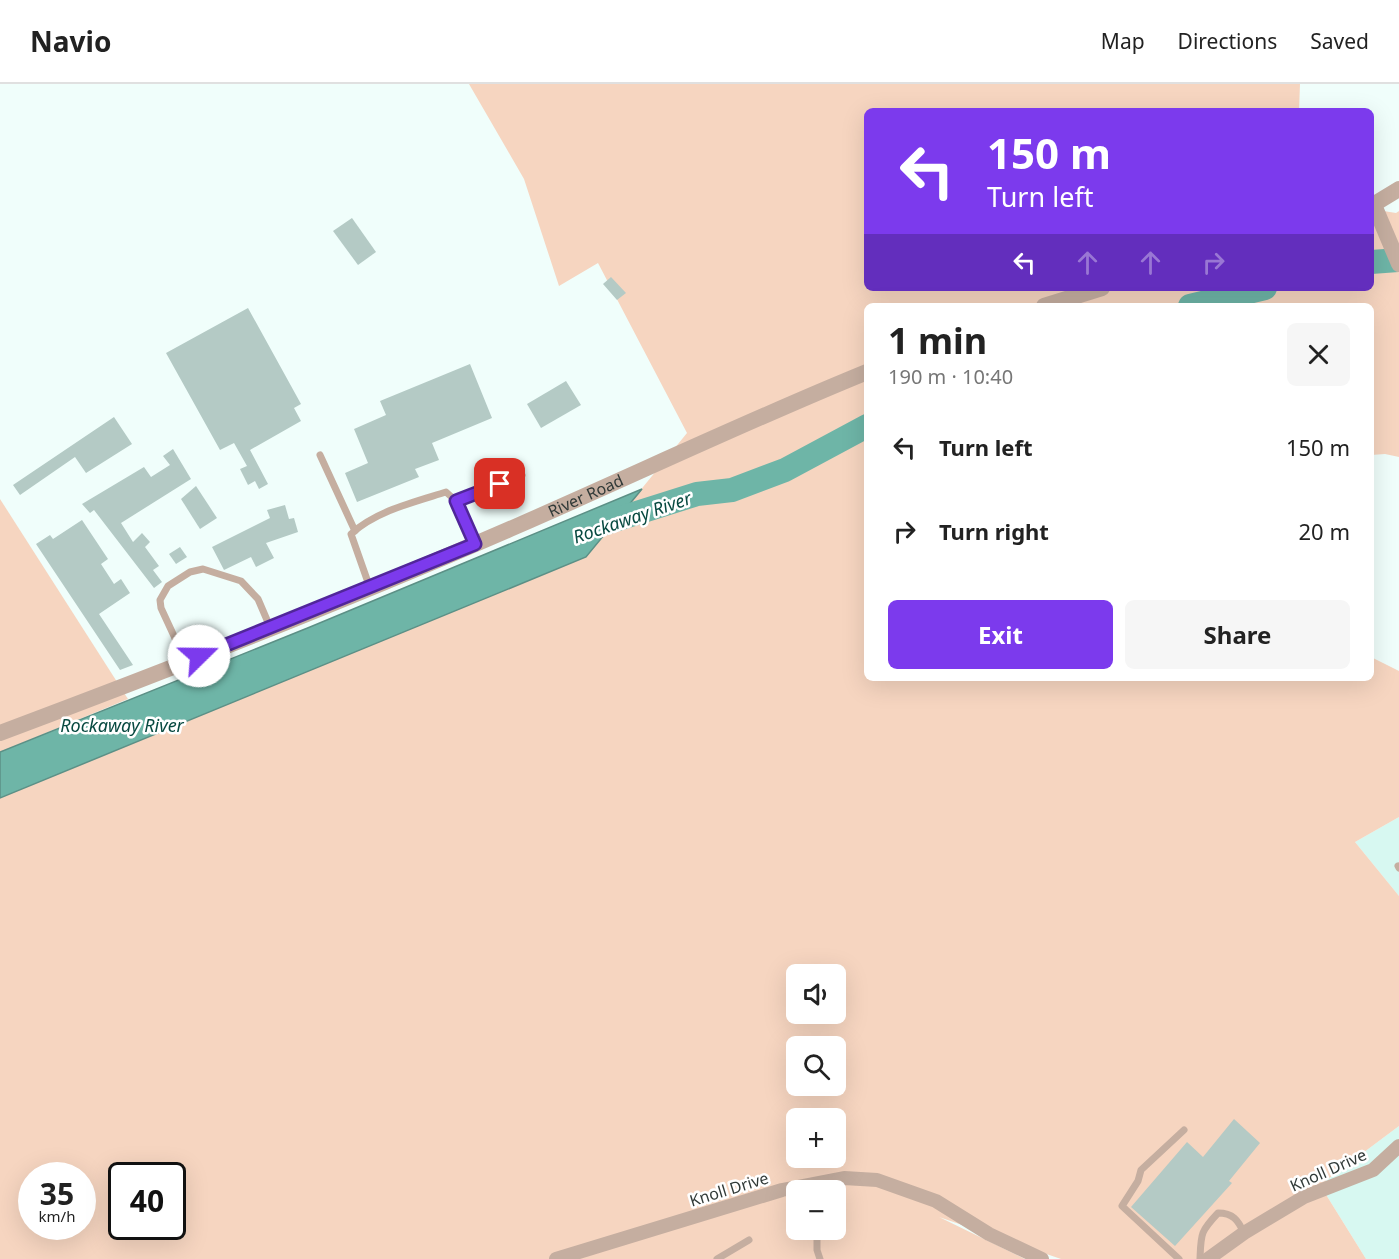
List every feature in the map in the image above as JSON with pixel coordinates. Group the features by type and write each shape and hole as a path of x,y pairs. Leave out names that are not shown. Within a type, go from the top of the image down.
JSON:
{"street":[{"path":"1374,205 1399,189"},
{"path":"1374,208 1399,264"},
{"path":"1054,303 1092,291"},
{"name":"River Road","path":"0,733 370,588 475,544 776,409 864,373"},
{"name":"Knoll Drive","path":"1208,1259 1244,1233 1304,1197 1373,1170 1399,1146"},
{"name":"Knoll Drive","path":"838,1180 844,1178 877,1180 936,1201 989,1234 1042,1259"},
{"name":"Knoll Drive","path":"556,1259 743,1201 786,1193"}],"lane":[{"path":"320,455 355,531"},
{"path":"456,501 522,475"},
{"path":"370,588 351,534 362,524 408,504 446,492 456,501 475,544"},
{"path":"181,663 180,649 160,608 160,600 168,586 190,572 203,569 241,581 258,599 270,627"},
{"path":"1179,1259 1122,1206 1138,1181 1141,1170 1184,1130"},
{"path":"1200,1259 1201,1235 1204,1228 1218,1214 1227,1213 1238,1221 1244,1233"},
{"path":"717,1259 749,1240"},
{"path":"817,1240 820,1259"}],"shaded area":[{"path":"469,84 1300,84 1299,108 864,108 864,291 1374,291 1374,209 1396,213 1399,211 1399,457 1374,455 1374,303 864,303 864,681 1374,681 1374,658 1399,671 1399,817 1355,842 1399,896 1399,1126 1320,1185 1366,1259 1061,1259 939,1217 1025,1259 0,1259 0,798 586,557 687,433 598,263 559,286 524,179"},
{"path":"0,499 128,699 0,752"},
{"path":"1399,817 1399,896 1355,842"},
{"path":"1399,1126 1399,1259 1366,1259 1320,1185"}],"water":[{"name":"Rockaway River","path":"642,489 586,557 0,798 0,752 310,627"}],"building":[{"path":"352,218 376,252 358,265 333,231"},
{"path":"611,277 626,293 617,300 603,284"},
{"path":"248,308 301,404 294,408 301,421 250,450 268,484 259,489 255,481 248,485 240,469 247,466 234,443 220,450 166,353"},
{"path":"470,364 492,418 432,443 439,460 415,469 419,477 357,502 345,473 368,463 354,429 386,415 380,401"},
{"path":"566,381 581,405 541,428 527,404"},
{"path":"114,417 132,444 86,473 75,457 20,495 13,485"},
{"path":"173,449 191,479 121,523 133,542 142,533 150,542 145,547 159,566 153,570 162,582 154,588 94,510 90,513 82,504 144,467 151,477 170,465 163,456"},
{"path":"196,486 217,518 200,529 181,499"},
{"path":"285,505 289,519 294,518 298,532 266,543 274,558 256,567 251,557 224,570 212,547 270,518 267,510"},
{"path":"82,520 108,559 101,564 114,584 121,579 130,593 99,614 133,665 120,670 36,544 50,535 53,539"},
{"path":"180,547 187,557 176,564 169,554"},
{"path":"1234,1119 1260,1143 1229,1181 1232,1183 1175,1246 1131,1207 1187,1142 1203,1157"}],"waterway":[{"name":"Rockaway River","path":"1374,262 1399,260"},
{"name":"Rockaway River","path":"1202,303 1252,291"},
{"name":"Rockaway River","path":"586,529 697,494 732,490 785,470 864,428"}],"route":[{"path":"199,656 475,544 456,501 500,484"}]}
